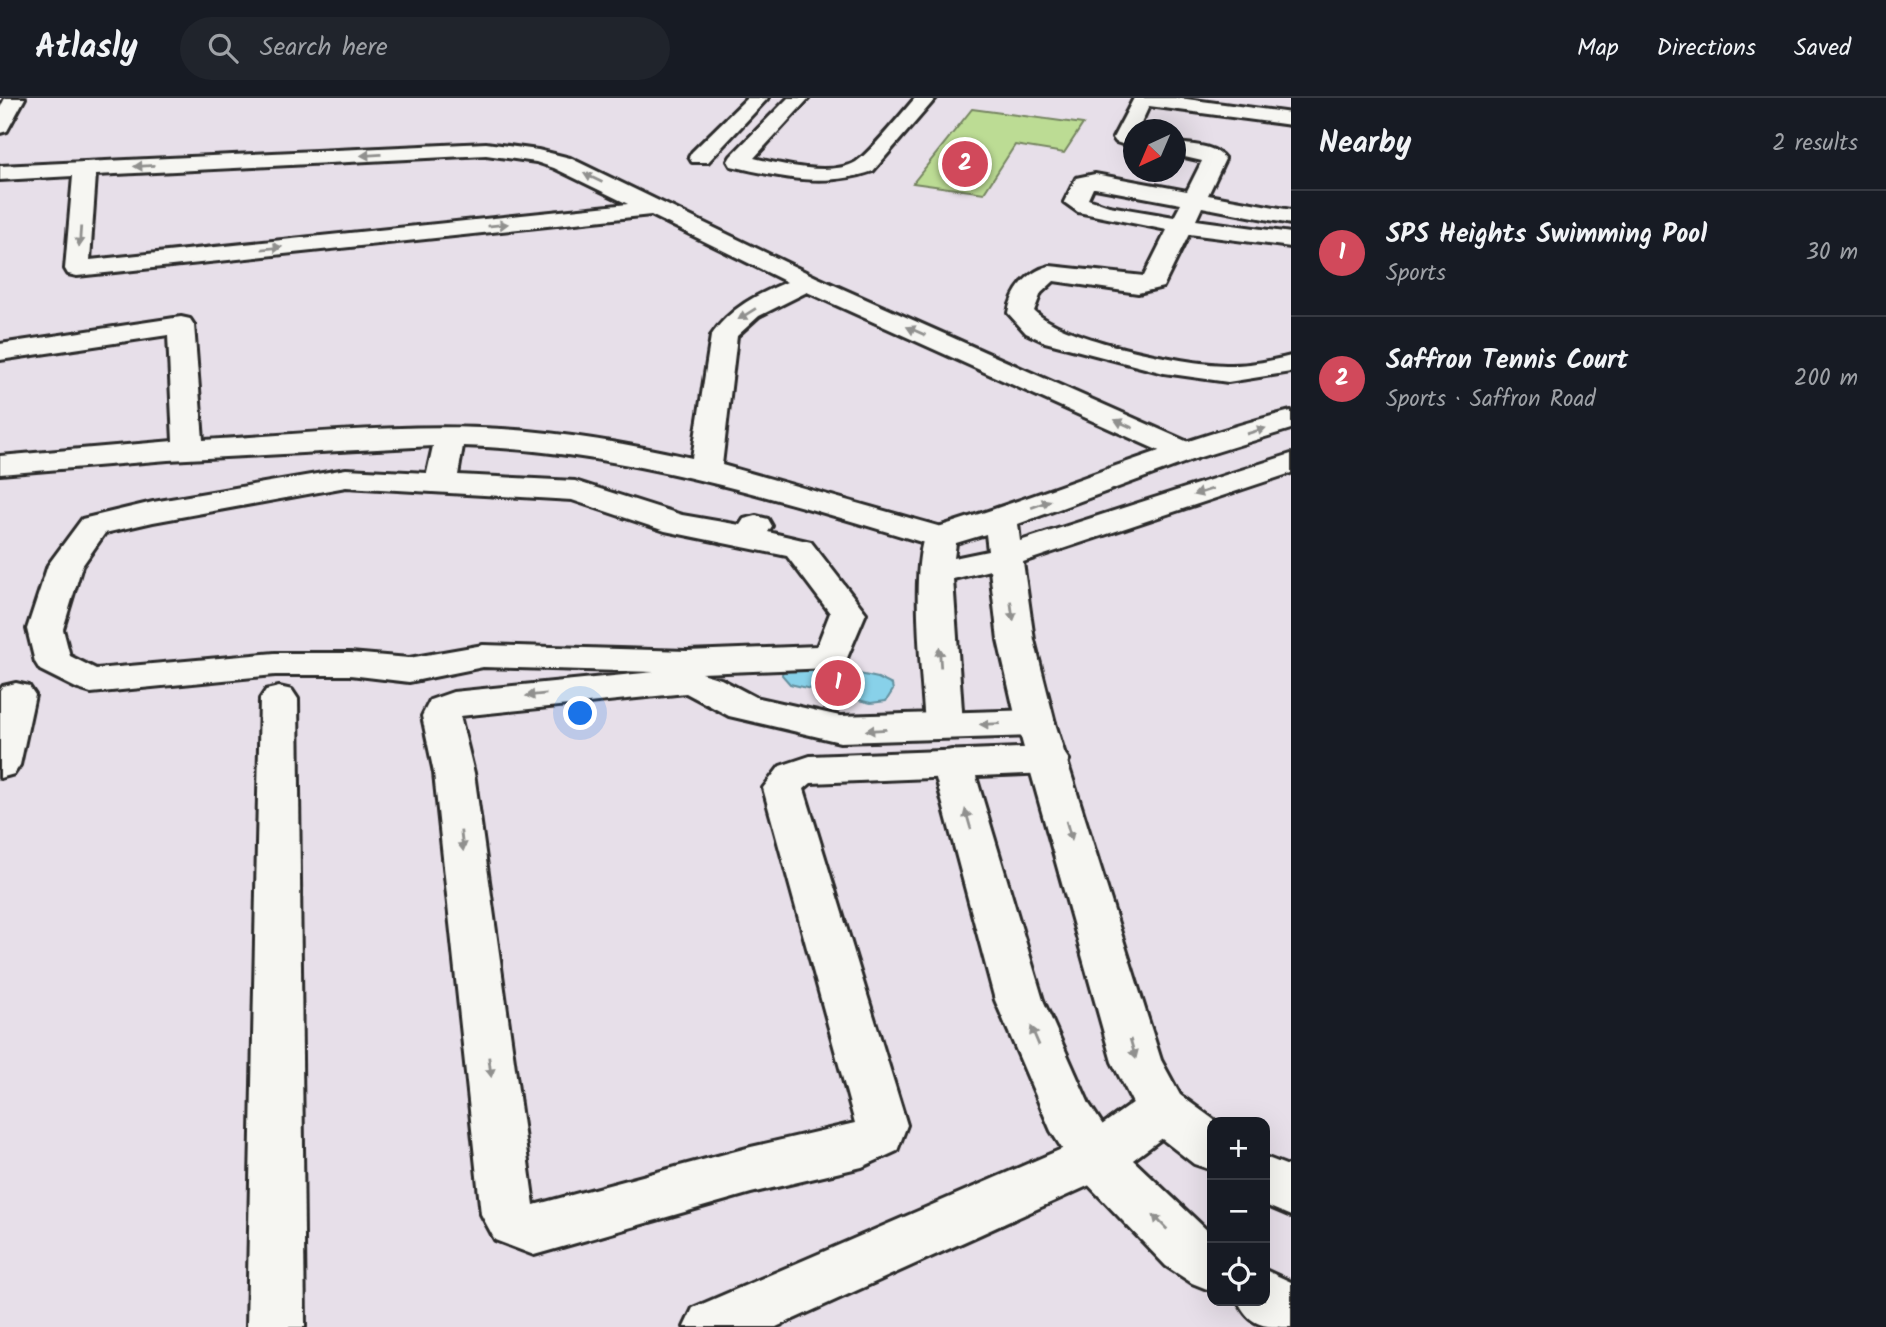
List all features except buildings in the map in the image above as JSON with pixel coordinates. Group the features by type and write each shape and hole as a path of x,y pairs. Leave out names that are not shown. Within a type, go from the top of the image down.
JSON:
{"street":[{"path":"0,127 15,98"},
{"path":"700,157 758,98"},
{"path":"799,98 739,161 826,175 855,170 865,166 926,98"},
{"path":"1133,119 1143,99 1291,119"},
{"path":"0,173 486,149 538,156 562,163 807,282 1186,452"},
{"path":"1186,151 1214,159 1154,282 1138,285 1050,273 1022,300 1021,313 1035,327 1055,337 1194,370 1226,374 1255,372 1291,364"},
{"path":"85,169 77,268 655,208"},
{"path":"1291,217 1095,181 1084,183 1074,202 1087,210 1291,240"},
{"path":"706,470 724,336 731,325 745,314 807,282"},
{"path":"0,352 181,326 189,450"},
{"path":"934,573 1186,452 1291,420"},
{"path":"0,465 78,456 392,437 488,437 576,445 706,470 940,537 1003,538 1291,463"},
{"path":"441,483 450,437"},
{"path":"346,478 441,483 575,491 677,524 799,549 848,613 831,657 687,662 483,656 409,670 350,664 275,664 91,681 53,662 45,629 65,565 94,526 153,512 346,478"},
{"path":"738,535 749,536 782,491"},
{"path":"940,537 934,573 948,744 1019,1000 1069,1116 1096,1157 1185,1248 1207,1262"},
{"path":"1003,538 1016,640 1042,742 1137,1062 1162,1110 1207,1144"},
{"path":"948,744 796,773 788,779 783,788 881,1125 878,1135 862,1145 751,1170 534,1230 514,1223 508,1214 454,773 441,716 444,709 466,703 687,681 708,687 743,707 840,729 948,744 1042,742"},
{"path":"0,765 16,695"},
{"path":"276,1327 279,699"},
{"path":"713,1327 1096,1157 1162,1110"},
{"path":"1270,1182 1291,1192"},
{"path":"1270,1300 1291,1313"}],"green space":[{"path":"972,109 1083,124 1064,153 1015,145 984,193 913,183"}],"water":[{"path":"799,661 878,678 892,685 893,690 886,701 871,703 790,684 782,675 783,668"}],"place":[{"name":"Saffron Tennis Court","path":"965,164"},
{"name":"SPS Heights Swimming Pool","path":"838,683"}]}
